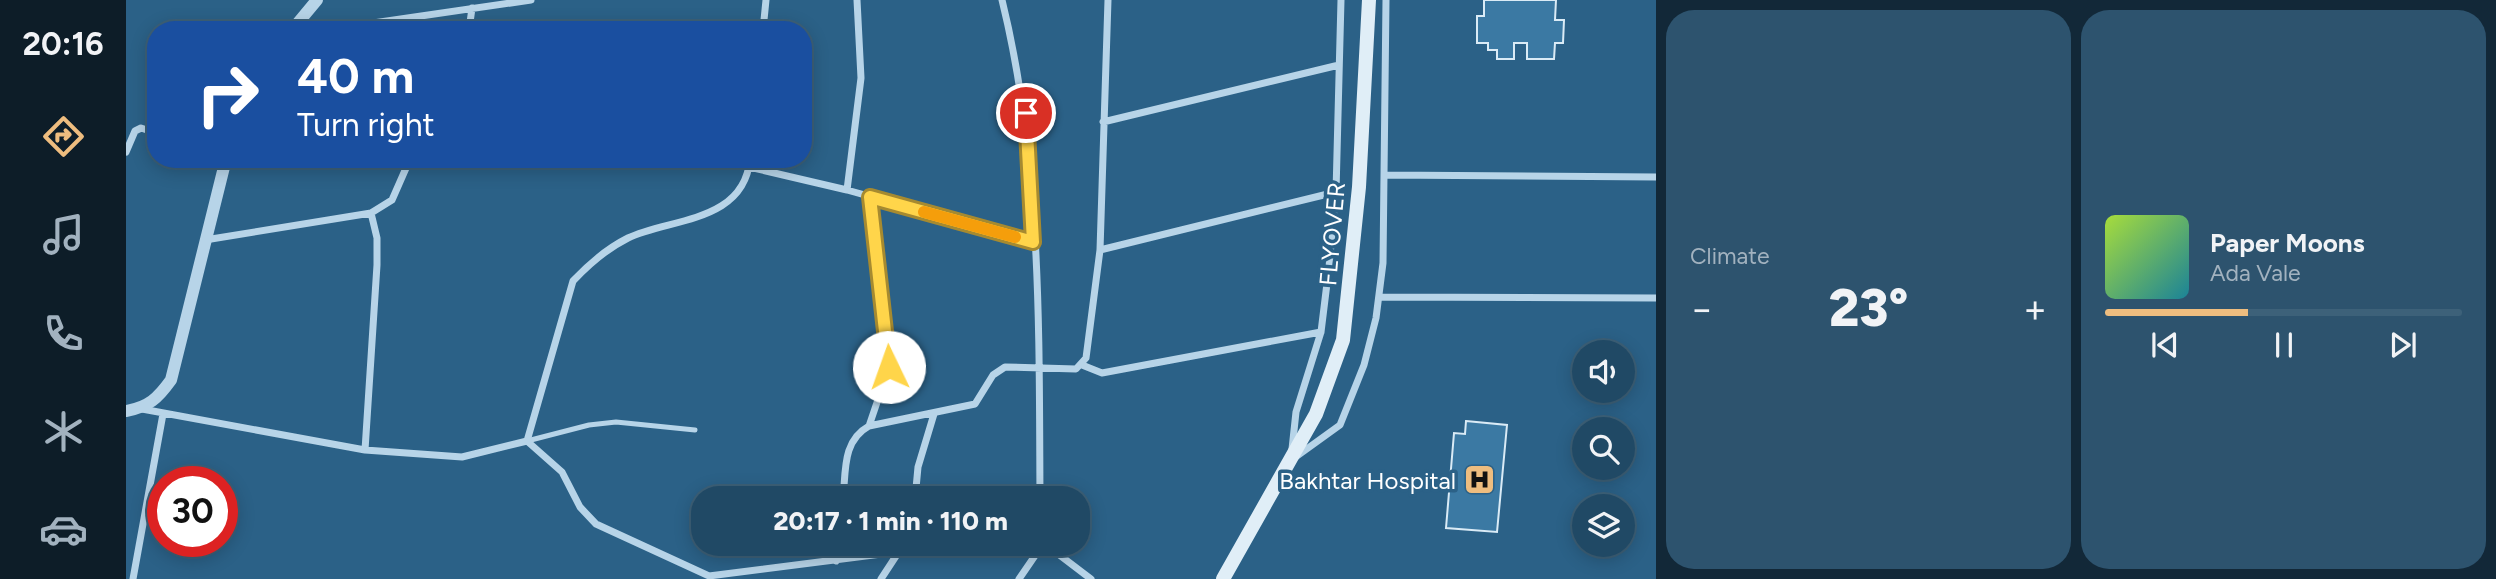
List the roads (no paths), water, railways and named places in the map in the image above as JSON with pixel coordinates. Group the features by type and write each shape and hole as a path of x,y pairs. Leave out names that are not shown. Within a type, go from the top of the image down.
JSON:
{"main road":[{"name":"FLYOVER","path":"1223,579 1316,414 1332,376 1349,306 1369,0"}],"street":[{"path":"300,21 317,0"},
{"path":"385,21 531,0"},
{"path":"764,21 766,0"},
{"path":"847,190 861,78 857,0"},
{"path":"1002,0 1026,113 1039,368 1040,486"},
{"path":"845,486 851,440 869,426 975,404 998,370 1076,369 1086,358 1100,250 1108,0"},
{"path":"1291,460 1296,412 1321,332 1336,192 1341,0"},
{"path":"1291,460 1340,425 1364,365 1380,297 1385,175 1386,0"},
{"path":"470,21 472,8"},
{"path":"1103,122 1339,65"},
{"path":"126,152 135,131 141,128 147,130"},
{"path":"142,409 156,400 171,380 224,168"},
{"path":"205,240 371,213 392,200 406,168"},
{"path":"527,441 573,281 591,261 631,237 710,215 738,190 748,168"},
{"path":"768,168 1033,242"},
{"path":"1385,175 1656,177"},
{"path":"1100,250 1336,192"},
{"path":"869,426 889,367 870,197"},
{"path":"365,450 377,265 377,238 371,213"},
{"path":"1380,297 1656,298"},
{"path":"1082,365 1102,373 1321,332"},
{"path":"126,411 142,409 365,450 462,457 527,441"},
{"path":"133,579 163,414"},
{"path":"916,486 918,467 934,414"},
{"path":"527,441 562,472 580,507 596,524 708,578 875,556"},
{"path":"836,561 837,556"},
{"path":"881,579 896,556"},
{"path":"1019,579 1035,556"},
{"path":"1060,556 1091,579"}],"lane":[{"path":"527,441 589,425 616,422 695,430"}],"place":[{"name":"Bakhtar Hospital","path":"1479,480"}]}
